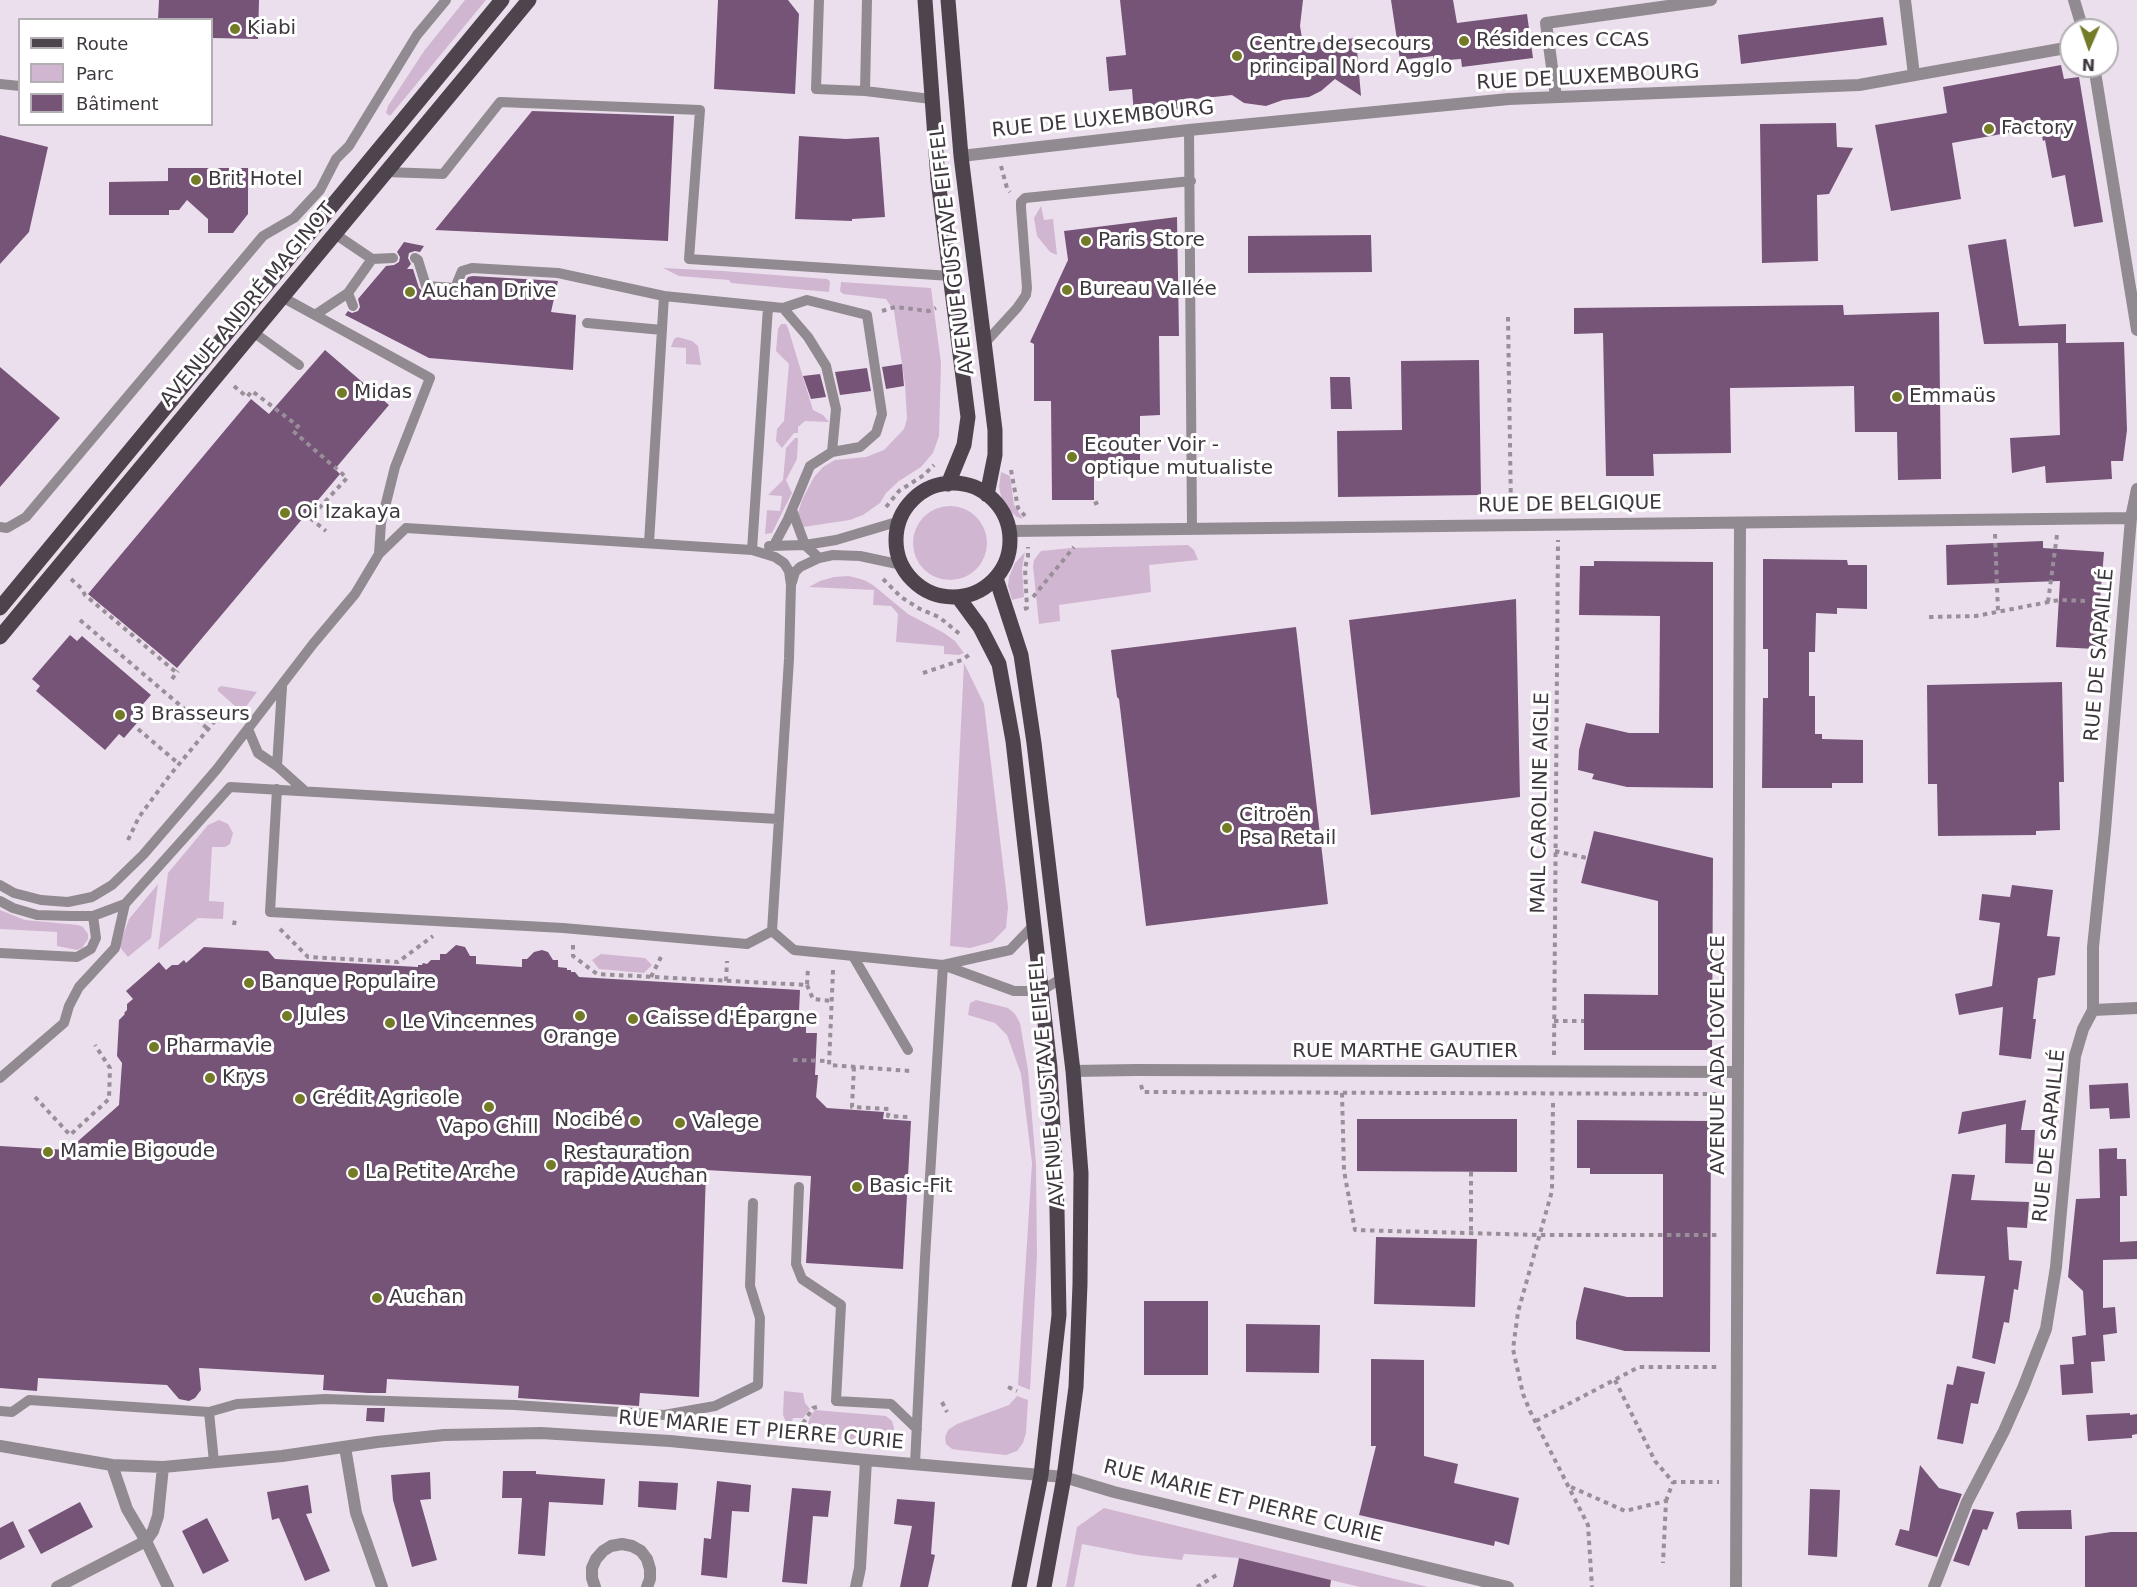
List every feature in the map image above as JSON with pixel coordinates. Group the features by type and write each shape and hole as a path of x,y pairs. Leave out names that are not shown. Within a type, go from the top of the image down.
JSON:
{"main road":[{"name":"AVENUE ANDRÉ MAGINOT","path":"0,608 502,0"},
{"name":"AVENUE ANDRÉ MAGINOT","path":"0,637 529,0"},
{"name":"AVENUE GUSTAVE EIFFEL","path":"925,0 938,180 968,417 964,445 948,484"},
{"name":"AVENUE GUSTAVE EIFFEL","path":"948,0 961,156 995,430 995,454 987,495"},
{"path":"948,484 975,488 987,495 998,505 1010,531 1010,548 1005,564 996,578 979,591 958,597 941,596 925,590 912,579 902,565 897,543 900,520 907,507 918,496 932,488 948,484"},
{"name":"AVENUE GUSTAVE EIFFEL","path":"996,578 1021,655 1034,743 1073,1071 1081,1173 1076,1387 1064,1477 1044,1587"},
{"name":"AVENUE GUSTAVE EIFFEL","path":"958,597 980,627 999,664 1013,741 1050,1066 1059,1315 1041,1475 1019,1587"}],"street":[{"path":"1556,97 1546,23 1711,0"},
{"path":"1905,0 1914,75"},
{"path":"2074,0 2079,18"},
{"name":"RUE DE LUXEMBOURG","path":"961,156 1189,130 1497,100 1859,85 2059,49"},
{"path":"2096,78 2137,330"},
{"name":"RUE DE SAPAILLÉ","path":"1934,1587 1967,1502 2004,1431 2046,1329 2056,1267 2075,1056 2083,1029 2093,1010 2093,947 2131,518 2137,489"},
{"name":"RUE DE BELGIQUE","path":"1010,531 2131,518"},
{"name":"AVENUE ADA LOVELACE","path":"1736,1587 1740,523"},
{"path":"2093,1010 2137,1008"},
{"name":"RUE MARTHE GAUTIER","path":"1073,1071 1737,1072"},
{"name":"RUE MARIE ET PIERRE CURIE","path":"0,1446 112,1465 163,1467 282,1456 444,1435 541,1433 670,1441 1064,1477 1114,1492 1508,1587"},
{"path":"345,1447 356,1513 382,1587"},
{"path":"856,1587 860,1568 866,1460"},
{"path":"112,1465 127,1509 146,1541 168,1587"},
{"path":"57,1587 146,1541 153,1531 158,1516 163,1467"},
{"path":"595,1587 592,1568 596,1559 611,1546 621,1544 632,1546 647,1559 650,1569 647,1587"}],"lane":[{"path":"0,526 7,528 26,517 263,236 294,218 320,190 336,159 350,146 417,35 446,0"},
{"path":"819,0 816,89 865,91 931,99"},
{"path":"865,91 867,0"},
{"path":"0,84 18,86"},
{"path":"386,172 443,174 500,102 700,110 689,259 951,276"},
{"path":"1189,130 1192,528"},
{"path":"985,343 1026,295 1021,202 1031,196 1191,181"},
{"path":"307,203 324,216"},
{"path":"335,234 372,259 393,258"},
{"path":"415,258 418,260 426,286 455,288 462,271 558,273 664,296 783,308 807,300 867,315 882,414 876,433 860,447 832,453 810,466 792,510 774,544"},
{"path":"315,315 348,293 372,259"},
{"path":"348,293 353,306"},
{"path":"649,543 664,296"},
{"path":"282,297 430,378 394,467 381,523 379,554"},
{"path":"752,550 768,307"},
{"path":"783,308 808,337 826,366 836,409 832,453"},
{"path":"587,323 662,330"},
{"path":"253,332 299,365"},
{"path":"792,510 805,545 819,558"},
{"path":"752,550 774,544 805,545 836,540 900,520"},
{"path":"0,885 14,893 41,900 68,902 92,897 112,885 143,855 248,729 355,594 379,554 406,528 752,550 775,557 784,563 789,571 791,585 787,700 772,931"},
{"path":"791,585 795,572 800,567 832,555 860,556 902,565"},
{"path":"277,766 282,687"},
{"path":"248,729 258,753 277,766 305,791"},
{"path":"0,901 13,908 37,915 93,916 125,904 230,787 778,819"},
{"path":"277,789 270,912 563,928 747,944 772,931"},
{"path":"0,1078 64,1023 69,1006 79,987 115,948 125,904"},
{"path":"0,953 77,957 91,949 96,938 93,916"},
{"path":"943,965 1010,950 1034,925"},
{"path":"772,931 794,950 943,965 1014,991 1041,991 1062,978"},
{"path":"853,956 908,1050"},
{"path":"915,1464 943,965"},
{"path":"799,1186 796,1263 802,1279 841,1305 836,1401 891,1404 917,1429"},
{"path":"0,1411 12,1412 28,1400 209,1412 237,1404 326,1399 515,1405 664,1415 715,1406 758,1385 760,1318 750,1286 753,1203"},
{"path":"209,1412 214,1462"}],"path":[{"path":"1001,165 1006,188"},
{"path":"892,308 929,311 937,307"},
{"path":"1508,317 1511,525"},
{"path":"234,386 247,397 252,391 298,426 293,431 347,478 310,518 326,531"},
{"path":"881,513 899,491 924,475 937,461"},
{"path":"1003,468 1012,471 1018,508 1027,520"},
{"path":"1094,504 1101,501"},
{"path":"2048,602 2060,518"},
{"path":"1994,519 1998,612"},
{"name":"MAIL CAROLINE AIGLE","path":"1553,1065 1558,541"},
{"path":"1033,597 1075,546"},
{"path":"1017,611 1027,608 1025,568 1028,550"},
{"path":"879,577 909,602 939,617 964,639"},
{"path":"70,579 82,589 85,595 177,672 172,679"},
{"path":"1929,617 1976,616 2048,602 2087,601"},
{"path":"80,620 208,729"},
{"path":"922,673 962,660 969,655"},
{"path":"128,840 140,818 179,764 224,710"},
{"path":"138,729 179,764"},
{"path":"1555,851 1587,858"},
{"path":"234,925 235,919"},
{"path":"278,927 308,957 398,962 433,936"},
{"path":"573,944 573,956 597,974 807,985"},
{"path":"651,977 661,957"},
{"path":"726,981 727,961"},
{"path":"808,967 807,985 813,999 832,1001"},
{"path":"833,968 829,1065 910,1071"},
{"path":"1554,1021 1584,1021"},
{"path":"35,1098 70,1135 109,1099 110,1068 96,1045"},
{"path":"793,1060 829,1061"},
{"path":"854,1067 852,1107 889,1109 888,1116 910,1117"},
{"path":"1143,1092 1706,1094"},
{"path":"1342,1093 1344,1170 1355,1230 1718,1235"},
{"path":"1553,1102 1552,1191 1518,1312 1514,1349 1523,1394 1588,1525 1592,1587"},
{"path":"1471,1172 1471,1233"},
{"path":"1536,1421 1639,1367 1718,1367"},
{"path":"1615,1380 1655,1461 1673,1482 1736,1482"},
{"path":"1008,1388 1017,1391"},
{"path":"942,1402 947,1412"},
{"path":"798,1431 813,1408"},
{"path":"1664,1563 1666,1501 1673,1482"},
{"path":"1569,1487 1625,1511 1666,1501"},
{"path":"1197,1587 1220,1574"}],"green space":[{"path":"465,0 486,0 390,116 386,113 388,106 424,51"},
{"path":"1041,206 1044,220 1053,219 1057,255 1050,252 1037,236 1034,218"},
{"path":"663,268 827,279 830,281 829,292 679,276"},
{"path":"841,282 931,288 941,363 939,436 933,453 921,467 899,481 886,493 880,503 863,515 850,520 803,527 798,513 802,500 814,477 823,467 835,460 866,457 884,450 904,429 907,419 905,384 894,311 886,299 843,294 840,291"},
{"path":"781,324 786,324 788,328 813,410 823,415 829,422 805,421 798,427 798,433 794,433 782,448 776,441 777,429 784,421 789,364 776,351 778,329"},
{"path":"678,337 692,341 698,346 701,365 686,364 686,348 671,347 674,339"},
{"path":"795,438 798,438 797,459 786,480 792,493 772,533 765,534 767,510 780,511 782,496 768,495 783,480 786,448"},
{"path":"1001,472 1010,476 1014,505 1023,519 1017,517 1003,505 999,487"},
{"path":"950,506 964,509 976,517 984,529 987,543 984,557 976,569 964,577 950,580 936,577 924,569 916,557 913,543 916,529 924,517 936,509"},
{"path":"1188,545 1194,550 1198,560 1149,565 1151,592 1059,605 1060,621 1039,624 1033,566 1034,560 1041,551"},
{"path":"1025,552 1022,568 1024,597 1012,600 1008,586 1009,577 1015,563"},
{"path":"849,576 873,585 908,614 955,641 964,653 944,654 944,646 896,642 898,614 891,606 873,605 874,590 809,587 834,577"},
{"path":"964,663 984,704 1008,907 1006,928 992,942 970,948 950,946"},
{"path":"221,686 257,692 242,712 218,691"},
{"path":"219,820 228,824 233,833 230,844 225,847 212,847 209,901 224,902 223,919 198,918 158,950 168,873 208,825"},
{"path":"158,884 151,938 128,957 119,946 129,919"},
{"path":"0,910 25,920 78,925 83,927 88,934 88,939 82,948 77,950 57,946 57,932 0,929"},
{"path":"601,954 645,958 652,965 644,973 599,969 592,960"},
{"path":"976,1000 1008,1008 1015,1014 1020,1023 1028,1070 1036,1164 1037,1256 1030,1390 1018,1385 1032,1163 1021,1074 1007,1035 995,1023 968,1015 970,1003"},
{"path":"784,1391 803,1393 805,1403 810,1409 803,1418 793,1418 791,1427 783,1415"},
{"path":"1017,1396 1028,1400 1026,1433 1017,1451 1006,1455 952,1449 946,1444 945,1437 948,1430 957,1424 1009,1405"},
{"path":"815,1410 886,1416 892,1421 893,1438 885,1443 811,1437 804,1434"},
{"path":"1104,1508 1428,1587 1360,1587 1239,1558 1184,1554 1182,1560 1138,1555 1082,1544 1074,1587 1066,1587 1077,1527"}],"building":[{"name":"Kiabi","path":"159,0 259,0 258,39 213,38 213,18 158,18"},
{"path":"718,0 788,0 799,14 795,94 714,89"},
{"name":"Centre de secours principal Nord Agglo","path":"1120,0 1303,0 1300,26 1303,44 1356,38 1361,96 1335,79 1321,91 1309,97 1283,100 1266,106 1244,103 1232,95 1177,101 1178,109 1134,114 1132,89 1109,91 1106,57 1126,55"},
{"name":"Résidences CCAS","path":"1391,0 1453,0 1457,23 1527,14 1533,58 1462,67 1461,59 1434,61 1433,56 1400,60"},
{"path":"1883,17 1887,45 1741,64 1738,35"},
{"path":"2059,65 2059,78 2079,78 2103,222 2074,227 2065,175 2052,178 2045,140 2043,141 2040,127 1952,143 1961,199 1891,211 1875,125 1947,113 1943,87"},
{"path":"532,111 674,116 668,241 435,230"},
{"path":"1836,123 1837,147 1853,148 1829,194 1817,195 1818,261 1762,263 1760,124"},
{"path":"0,135 48,147 29,232 0,264"},
{"path":"799,136 846,139 879,137 885,217 852,219 852,221 795,219"},
{"path":"168,168 248,168 248,214 233,233 208,233 208,219 187,200 179,210 169,210 169,215 109,215 109,182 168,181"},
{"path":"1177,217 1179,336 1159,336 1160,415 1140,416 1140,474 1094,475 1094,500 1052,500 1051,401 1034,401 1034,344 1030,342 1068,260 1064,231"},
{"path":"1371,235 1372,272 1248,273 1248,236"},
{"path":"2006,239 2019,326 2066,324 2066,343 2124,342 2127,430 2123,461 2111,461 2112,479 2046,483 2045,466 2012,473 2010,438 2060,435 2058,343 1984,344 1968,245"},
{"path":"404,242 424,246 420,252 409,253 408,258 411,264 407,269 413,269 419,288 425,293 458,295 468,277 473,276 558,281 551,312 576,315 573,370 429,358 345,315 348,311 352,313 358,311 360,307 358,299 386,266 399,262 400,257 397,252"},
{"path":"1843,305 1844,315 1939,312 1941,479 1898,480 1897,432 1855,432 1854,386 1730,388 1731,453 1653,454 1654,476 1606,476 1603,333 1574,334 1574,308"},
{"path":"325,350 389,405 335,469 340,474 177,668 88,594 251,399 269,414"},
{"path":"1479,360 1481,495 1338,497 1337,431 1402,430 1401,361"},
{"path":"902,364 904,386 886,389 882,367"},
{"path":"0,367 60,418 0,487"},
{"path":"867,368 871,391 840,395 835,372"},
{"path":"820,374 826,397 811,399 803,376"},
{"path":"1330,377 1350,377 1352,409 1331,409"},
{"path":"2043,541 2043,548 2104,552 2096,649 2056,647 2060,581 1947,585 1946,545"},
{"path":"1763,559 1847,560 1848,565 1867,565 1867,609 1837,608 1837,614 1816,613 1815,652 1809,652 1809,696 1815,696 1815,734 1822,734 1822,739 1863,740 1863,783 1832,783 1832,788 1762,788 1763,698 1768,698 1768,649 1763,649"},
{"path":"1594,561 1713,562 1713,788 1627,787 1592,779 1594,774 1578,770 1579,750 1586,723 1629,733 1659,733 1660,616 1579,615 1580,566 1594,566"},
{"path":"1516,599 1520,797 1371,815 1349,620"},
{"name":"Citroën Psa Retail","path":"1296,627 1328,904 1146,926 1111,650"},
{"path":"70,635 77,641 82,636 151,695 137,711 143,716 124,738 119,734 105,750 36,691 40,686 32,679"},
{"path":"2062,682 2064,782 2059,782 2060,830 2036,831 2036,835 1938,836 1937,784 1928,784 1927,685"},
{"path":"1594,831 1713,858 1712,1050 1584,1050 1584,994 1658,995 1658,901 1581,883"},
{"path":"2012,885 2053,890 2047,936 2060,937 2055,975 2038,978 2031,1059 1999,1055 2003,1007 1959,1015 1955,994 1992,986 2000,923 1979,920 1982,894 2010,897"},
{"name":"La Petite Arche","path":"456,945 465,947 470,956 476,956 476,964 522,967 522,959 527,959 534,952 542,950 548,952 553,960 558,960 558,967 567,968 579,977 800,990 799,1012 806,1025 806,1033 817,1033 816,1097 827,1108 884,1112 883,1119 911,1121 903,1269 806,1263 811,1176 706,1170 699,1397 640,1393 639,1406 518,1398 519,1386 387,1379 386,1393 368,1393 323,1390 324,1375 199,1368 201,1390 195,1398 189,1401 179,1399 167,1385 38,1378 37,1391 0,1388 0,1146 68,1150 119,1105 122,1063 117,1056 119,1020 127,1010 127,1004 133,999 126,991 159,962 166,970 184,960 186,963 204,947 268,951 275,959 418,967 431,960 440,960 440,954 446,954"},
{"path":"2128,1083 2130,1118 2110,1119 2109,1108 2090,1109 2089,1085"},
{"path":"2026,1100 2021,1130 2035,1130 2033,1164 2005,1163 2006,1124 1958,1134 1962,1112"},
{"path":"1357,1119 1517,1119 1517,1172 1357,1171"},
{"path":"1577,1120 1711,1121 1710,1352 1625,1351 1576,1339 1576,1322 1584,1287 1627,1297 1663,1297 1663,1174 1590,1174 1590,1168 1577,1168"},
{"path":"2117,1148 2117,1159 2126,1159 2127,1196 2120,1196 2120,1242 2137,1241 2137,1259 2103,1260 2103,1308 2115,1307 2117,1333 2103,1335 2105,1361 2091,1362 2093,1393 2062,1395 2060,1365 2074,1364 2072,1337 2086,1335 2083,1291 2068,1277 2076,1199 2100,1198 2099,1149"},
{"path":"1952,1174 1975,1175 1971,1200 2029,1202 2027,1228 2007,1227 2009,1260 2022,1261 2018,1290 2014,1289 2009,1323 2004,1322 1995,1364 1972,1358 1985,1276 1936,1274"},
{"path":"1376,1237 1477,1239 1475,1307 1374,1304"},
{"path":"1144,1301 1208,1301 1208,1375 1144,1375"},
{"path":"1246,1324 1320,1325 1319,1373 1246,1372"},
{"path":"1371,1359 1424,1360 1424,1456 1458,1464 1454,1483 1519,1498 1509,1545 1495,1541 1494,1546 1359,1515 1376,1446 1371,1446"},
{"path":"1957,1366 1985,1372 1978,1404 1971,1403 1963,1444 1937,1439 1947,1384 1953,1385"},
{"path":"367,1408 385,1408 384,1422 366,1421"},
{"path":"2130,1413 2130,1415 2137,1414 2137,1434 2132,1435 2132,1438 2088,1441 2086,1415"},
{"path":"1920,1465 1939,1488 1962,1494 1937,1557 1895,1545 1900,1529 1909,1531"},
{"path":"503,1471 536,1471 536,1474 605,1479 603,1505 549,1502 545,1556 518,1554 522,1498 502,1498"},
{"path":"430,1472 431,1499 420,1500 437,1560 412,1567 393,1500 391,1475"},
{"path":"639,1481 678,1483 676,1510 638,1507"},
{"path":"717,1481 751,1485 749,1512 732,1511 727,1578 701,1575 704,1538 711,1539"},
{"path":"308,1485 312,1513 306,1514 330,1571 305,1581 279,1518 272,1520 267,1492"},
{"path":"792,1488 831,1491 828,1517 813,1516 807,1584 782,1582"},
{"path":"1810,1489 1840,1490 1837,1557 1808,1555"},
{"path":"897,1499 935,1502 931,1554 935,1555 928,1587 900,1587 912,1526 894,1524"},
{"path":"80,1502 93,1527 41,1554 28,1530"},
{"path":"1973,1509 1994,1512 1987,1530 1983,1529 1969,1566 1953,1561"},
{"path":"2071,1510 2072,1529 2018,1529 2016,1513 2021,1511"},
{"path":"207,1518 229,1561 203,1574 182,1531"},
{"path":"13,1521 25,1547 0,1560 0,1528"},
{"path":"2111,1532 2137,1532 2137,1587 2085,1587 2085,1536"},
{"path":"1239,1558 1331,1580 1330,1587 1233,1587"}],"place":[{"name":"Kiabi","path":"235,29"},
{"name":"Résidences CCAS","path":"1464,41"},
{"name":"Centre de secours principal Nord Agglo","path":"1237,56"},
{"name":"Factory","path":"1989,129"},
{"name":"Brit Hotel","path":"196,180"},
{"name":"Paris Store","path":"1086,241"},
{"name":"Bureau Vallée","path":"1067,290"},
{"name":"Auchan Drive","path":"410,292"},
{"name":"Midas","path":"342,393"},
{"name":"Emmaüs","path":"1897,397"},
{"name":"Ecouter Voir - optique mutualiste","path":"1072,457"},
{"name":"Oi Izakaya","path":"285,513"},
{"name":"3 Brasseurs","path":"120,715"},
{"name":"Citroën Psa Retail","path":"1227,828"},
{"name":"Banque Populaire","path":"249,983"},
{"name":"Jules","path":"287,1016"},
{"name":"Orange","path":"580,1016"},
{"name":"Caisse d'Épargne","path":"633,1019"},
{"name":"Le Vincennes","path":"390,1023"},
{"name":"Pharmavie","path":"154,1047"},
{"name":"Krys","path":"210,1078"},
{"name":"Crédit Agricole","path":"300,1099"},
{"name":"Vapo Chill","path":"489,1107"},
{"name":"Nocibé","path":"635,1121"},
{"name":"Valege","path":"680,1123"},
{"name":"Mamie Bigoude","path":"48,1152"},
{"name":"Restauration rapide Auchan","path":"551,1165"},
{"name":"La Petite Arche","path":"353,1173"},
{"name":"Basic-Fit","path":"857,1187"},
{"name":"Auchan","path":"377,1298"}]}
